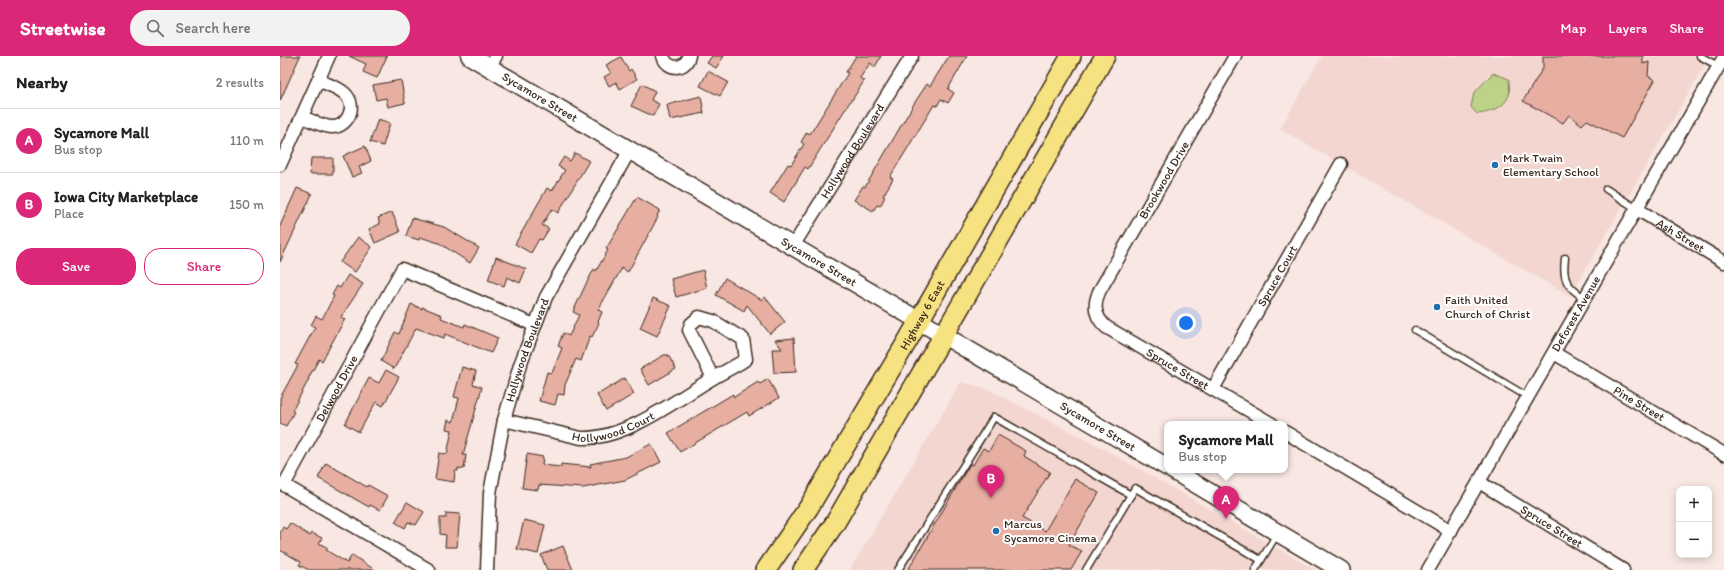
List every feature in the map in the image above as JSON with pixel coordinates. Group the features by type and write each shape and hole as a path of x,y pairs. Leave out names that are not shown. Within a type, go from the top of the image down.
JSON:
{"main road":[{"name":"Highway 6 East","path":"766,570 809,507 919,321 1071,56"},
{"path":"803,570 834,523 944,336 1105,56"}],"street":[{"path":"280,165 329,56"},
{"name":"Sycamore Street","path":"470,56 493,62 630,150 1164,465"},
{"path":"662,56 666,63 674,68 683,66 688,60 689,56"},
{"name":"Hollywood Boulevard","path":"793,246 912,56"},
{"name":"Brookwood Drive","path":"1096,304 1100,290 1235,56"},
{"name":"Deforest Avenue","path":"1428,570 1722,64"},
{"path":"302,117 332,127 342,125 349,117 351,108 349,98 342,90 318,80"},
{"name":"Hollywood Boulevard","path":"487,570 490,493 504,420 520,365 534,325 546,297 630,150"},
{"name":"Spruce Court","path":"1213,389 1341,164"},
{"name":"Ash Street","path":"1637,209 1724,262"},
{"name":"Delwood Drive","path":"429,570 399,554 284,485 402,269 534,325"},
{"name":"Spruce Street","path":"1096,304 1096,313 1099,321 1106,327 1267,421"},
{"name":"Hollywood Court","path":"504,420 581,438 605,436 642,421 713,378 740,364 746,359 743,339 736,333 713,321 699,317 691,324 688,330 713,378"},
{"name":"Pine Street","path":"1554,353 1724,454"},
{"path":"1288,434 1451,531"},
{"path":"1177,473 1342,570"},
{"name":"Spruce Street","path":"1479,482 1623,570"}],"lane":[{"path":"1700,56 1722,64"},
{"path":"1606,189 1637,209"},
{"path":"1565,258 1563,272 1569,287 1585,299"},
{"path":"1415,330 1528,397"},
{"path":"898,570 994,417 1131,495"},
{"path":"1086,570 1135,488 1261,560"},
{"path":"1255,570 1278,532"}],"shaded area":[{"name":"Mark Twain Elementary School","path":"1322,56 1710,56 1570,296 1280,129"},
{"path":"961,382 987,389 1108,451 1315,570 850,570"}],"green space":[{"path":"1493,73 1509,79 1509,95 1507,100 1496,109 1477,114 1471,107 1474,93"}],"building":[{"path":"280,56 300,56 280,101"},
{"path":"349,56 387,56 377,78 363,72 366,64"},
{"path":"712,56 724,56 716,68 707,63"},
{"path":"856,56 881,56 875,67 870,63 860,78 864,81 808,169 805,167 784,202 770,193 788,164 791,165 804,144 801,142 807,132 810,134 848,73 846,72"},
{"path":"949,56 967,56 948,89 954,93 948,103 941,99 937,106 934,105 890,177 893,179 883,196 885,197 880,206 877,205 873,211 854,200 863,186 865,187 915,102 927,84 930,86"},
{"name":"Mark Twain Elementary School","path":"1543,56 1643,56 1643,64 1649,62 1648,76 1655,80 1622,138 1587,120 1582,125 1569,115 1563,123 1523,101 1543,68"},
{"path":"621,57 629,71 631,69 637,79 620,89 616,82 609,86 604,77 611,73 606,65"},
{"path":"708,71 728,82 720,96 700,86"},
{"path":"401,80 405,103 388,107 386,98 376,100 373,85"},
{"path":"642,84 655,91 651,100 659,104 653,116 631,106"},
{"path":"701,96 704,113 670,120 667,105"},
{"path":"378,119 390,123 383,146 370,142"},
{"path":"365,146 371,161 359,167 362,173 352,177 343,156"},
{"path":"575,153 589,161 558,213 552,209 542,225 549,229 542,240 539,239 531,253 515,244 547,188 552,191 565,170 558,166 564,157 570,161"},
{"path":"311,158 333,158 333,174 310,174"},
{"path":"297,188 312,194 280,262 280,226"},
{"path":"637,197 660,210 657,216 658,217 628,272 622,268 598,310 602,312 598,322 599,323 592,337 590,336 581,361 576,359 565,385 564,395 558,394 555,405 539,401 547,372 552,373 562,348 558,346 563,333 569,336 579,315 573,312 585,286 594,269 596,271 608,250 606,249"},
{"path":"392,212 400,232 375,243 369,229 380,224 378,218"},
{"path":"412,218 444,227 479,248 470,263 439,243 420,237 419,240 406,236"},
{"path":"358,237 372,247 355,272 340,262"},
{"path":"496,257 526,269 520,283 507,277 504,286 488,280"},
{"path":"703,270 707,288 676,297 671,279"},
{"path":"348,275 363,284 341,317 345,319 322,361 319,359 292,411 294,412 286,426 280,423 280,398 298,365 295,364 315,327 311,325 316,316 322,319 334,296 332,295 337,286 340,288"},
{"path":"725,278 762,300 765,297 785,322 770,334 747,305 744,311 716,295"},
{"path":"653,298 671,306 657,336 640,328"},
{"path":"411,304 442,315 441,318 464,327 465,324 498,338 491,353 445,334 444,338 416,328 394,369 381,361 395,332 399,334"},
{"path":"794,338 796,372 774,373 772,349 782,349 775,340"},
{"path":"664,355 668,355 676,369 649,385 640,369"},
{"path":"462,367 476,371 473,384 482,387 463,455 466,455 464,469 458,468 458,471 455,471 454,482 435,479 439,453 447,454 452,430 446,429 448,420 453,422 459,398 454,397"},
{"path":"386,370 399,377 383,406 376,402 359,432 345,424 369,378 379,383"},
{"path":"625,378 634,394 606,411 597,395"},
{"path":"768,379 779,398 749,416 747,412 680,452 668,433 733,394 734,397 758,382 760,384"},
{"path":"998,435 1026,451 1024,456 1050,472 1022,518 1045,531 1075,479 1099,493 1069,545 1082,551 1071,570 908,570 970,464 973,465 983,448 989,451"},
{"path":"651,444 661,462 625,480 583,488 539,485 538,490 522,488 527,454 543,457 542,465 561,467 561,464 591,467 590,464 626,457"},
{"path":"326,463 367,487 368,485 388,496 380,510 370,505 369,507 318,478"},
{"path":"407,502 424,512 416,525 408,522 405,528 395,522"},
{"path":"446,513 460,514 457,547 445,547 446,535 440,534 440,518 446,518"},
{"path":"524,520 545,525 538,554 517,549"},
{"path":"290,523 310,536 312,533 322,538 319,543 328,548 326,550 347,563 352,555 375,570 309,570 299,565 301,562 280,550 280,533 283,527 286,529"},
{"path":"563,546 573,570 547,570 541,555"}],"place":[{"name":"Mark Twain Elementary School","path":"1495,165"},
{"name":"Faith United Church of Christ","path":"1437,307"},
{"name":"Iowa City Marketplace","path":"991,498"},
{"name":"Sycamore Mall","path":"1226,519"},
{"name":"Marcus Sycamore Cinema","path":"996,531"}]}
